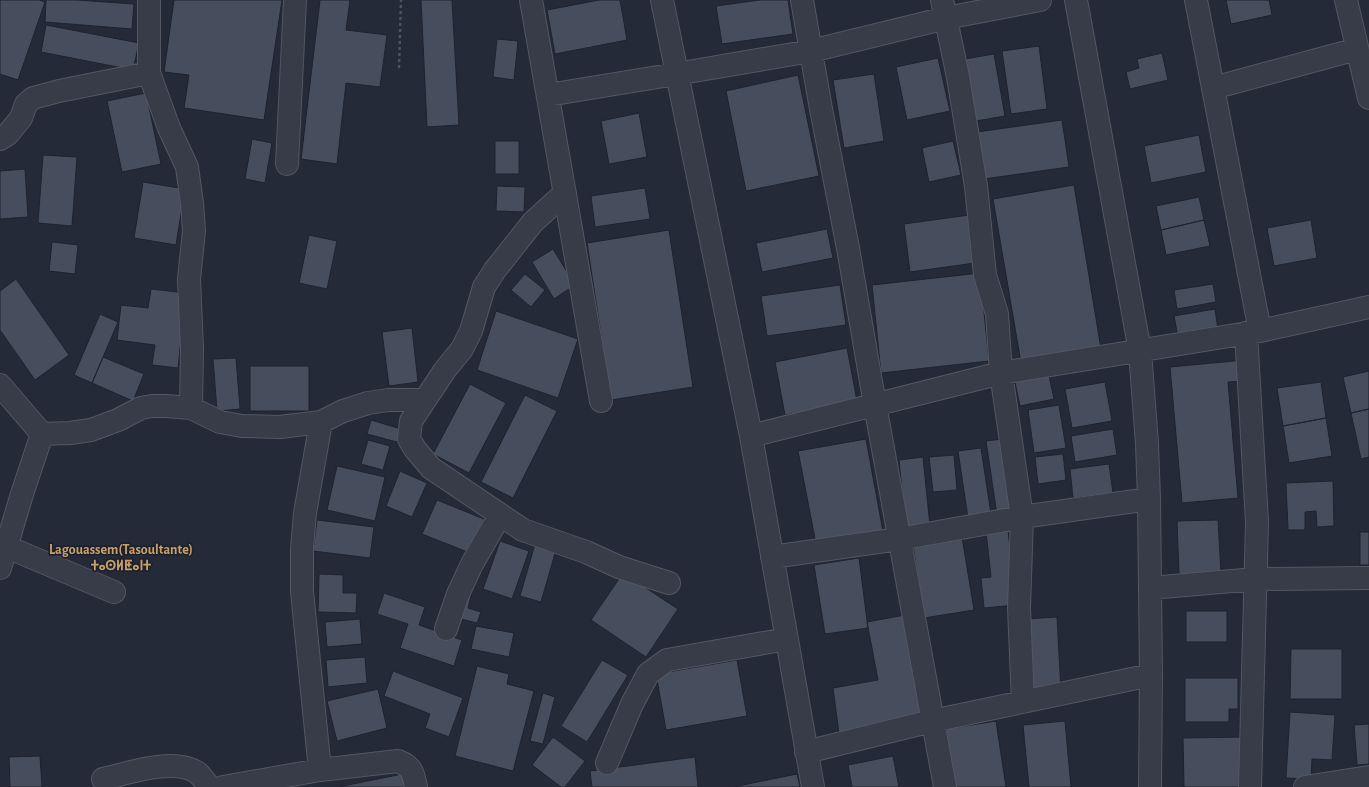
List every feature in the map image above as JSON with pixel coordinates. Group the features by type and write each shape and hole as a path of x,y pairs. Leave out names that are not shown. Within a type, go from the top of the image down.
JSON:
{"street":[{"path":"149,0 150,73 169,128 187,167 192,203 194,230 189,279 192,349 191,408"},
{"path":"287,164 294,0"},
{"path":"531,0 602,401"},
{"path":"662,0 751,436 813,787"},
{"path":"802,0 848,248 874,405 945,787"},
{"path":"548,95 811,51 944,9 1040,0"},
{"path":"1076,0 1140,351 1147,444 1149,499 1151,675 1150,787"},
{"path":"1196,0 1213,88 1253,332 1257,522 1250,787"},
{"path":"1346,0 1369,98"},
{"path":"944,9 958,77 976,186 985,275 997,314 1001,373 1022,517 1019,608 1023,702"},
{"path":"1213,88 1357,49"},
{"path":"0,139 8,134 21,118 26,104 33,98 59,91 150,73"},
{"path":"565,193 533,222 494,270 484,287 471,331 462,349 445,370 411,421 409,440 431,468 523,530 586,552 619,567 669,583"},
{"path":"751,436 1001,373 1253,332 1369,307"},
{"path":"0,385 42,434"},
{"path":"42,434 70,433 91,430 118,420 141,408 152,406 191,408 220,422 242,426 280,427 321,422 368,403 388,400 424,400"},
{"path":"320,770 302,592 302,549 305,513 321,422"},
{"path":"0,568 42,434"},
{"path":"772,558 899,539 1022,517 1149,499"},
{"path":"446,629 458,594 472,564 500,515"},
{"path":"7,547 114,592"},
{"path":"1150,588 1256,578 1369,578"},
{"path":"607,763 632,704 648,674 667,660 787,639"},
{"path":"806,752 932,721 1151,675"},
{"path":"223,787 320,770 398,761 407,765 413,772 416,787"},
{"path":"103,778 162,766 185,767 198,774 210,787"},
{"path":"1305,787 1369,777"}],"path":[{"path":"399,68 401,0"}],"building":[{"path":"0,0 39,0 45,2 18,80 0,74"},
{"path":"46,0 77,0 134,4 132,29 45,22"},
{"path":"174,0 282,0 264,120 184,108 189,75 164,72"},
{"path":"320,0 350,0 346,30 387,35 380,87 346,83 337,164 301,159"},
{"path":"421,0 452,0 459,125 427,127"},
{"path":"599,0 620,0 627,40 555,54 547,10"},
{"path":"760,0 788,0 793,34 722,44 716,6"},
{"path":"1226,0 1269,0 1272,15 1231,24"},
{"path":"46,25 139,43 133,70 41,52"},
{"path":"497,39 518,41 514,80 493,77"},
{"path":"1039,46 1047,109 1011,114 1002,51"},
{"path":"1162,53 1168,80 1130,89 1126,72 1139,68 1137,59"},
{"path":"994,54 1005,116 976,121 965,59"},
{"path":"938,58 950,111 907,120 896,67"},
{"path":"874,74 884,141 844,148 833,80"},
{"path":"798,75 819,176 746,191 726,91"},
{"path":"146,93 161,164 122,172 107,101"},
{"path":"639,113 647,157 609,164 601,121"},
{"path":"1062,120 1069,167 984,179 977,132"},
{"path":"1199,135 1206,172 1151,183 1144,146"},
{"path":"252,139 272,143 265,183 245,179"},
{"path":"495,141 519,141 519,174 495,174"},
{"path":"953,141 961,175 929,182 922,148"},
{"path":"43,155 77,157 72,226 38,223"},
{"path":"25,169 28,217 0,219 0,171"},
{"path":"143,182 185,189 176,245 134,238"},
{"path":"1074,185 1101,349 1021,363 993,199"},
{"path":"497,186 525,187 524,212 496,211"},
{"path":"645,188 650,219 595,227 591,196"},
{"path":"1199,197 1204,220 1161,230 1156,206"},
{"path":"969,215 975,263 910,272 904,224"},
{"path":"1204,220 1210,246 1166,255 1161,230"},
{"path":"1311,220 1317,258 1274,266 1267,228"},
{"path":"827,229 833,258 762,272 756,243"},
{"path":"669,230 693,387 611,400 587,243"},
{"path":"309,235 337,241 327,289 299,283"},
{"path":"52,242 78,245 75,274 49,271"},
{"path":"553,249 575,285 554,299 532,262"},
{"path":"980,273 989,361 881,373 872,285"},
{"path":"525,274 545,290 531,307 511,290"},
{"path":"16,279 69,355 35,380 0,330 0,291"},
{"path":"1213,284 1216,302 1177,309 1174,290"},
{"path":"840,285 846,325 767,336 761,296"},
{"path":"151,289 186,293 178,368 152,365 155,345 117,340 121,305 148,308"},
{"path":"1215,309 1218,330 1178,337 1174,316"},
{"path":"496,311 578,339 558,398 477,370"},
{"path":"100,314 118,322 92,383 74,375"},
{"path":"412,328 418,382 389,386 382,332"},
{"path":"847,348 857,401 785,415 775,362"},
{"path":"103,357 144,374 133,401 92,383"},
{"path":"236,358 240,409 217,411 213,359"},
{"path":"1245,360 1247,381 1228,382 1238,498 1182,503 1170,367"},
{"path":"250,366 309,366 309,411 250,411"},
{"path":"1048,371 1054,399 1020,406 1014,378"},
{"path":"1369,371 1369,409 1351,413 1343,377"},
{"path":"1105,382 1112,421 1072,428 1065,389"},
{"path":"1321,382 1326,418 1283,426 1277,388"},
{"path":"470,384 506,403 469,473 433,454"},
{"path":"525,395 557,411 513,498 481,482"},
{"path":"1059,405 1066,448 1034,453 1028,410"},
{"path":"1369,409 1369,457 1361,459 1351,413"},
{"path":"1326,418 1332,456 1289,463 1283,426"},
{"path":"371,420 401,429 397,442 367,434"},
{"path":"1113,429 1117,455 1075,462 1071,436"},
{"path":"1009,438 1020,511 997,515 986,441"},
{"path":"866,439 884,537 817,549 798,451"},
{"path":"368,440 390,446 383,470 361,464"},
{"path":"981,448 991,514 968,518 958,451"},
{"path":"1063,454 1066,480 1038,484 1035,457"},
{"path":"954,455 957,490 933,492 929,457"},
{"path":"923,457 930,526 906,529 899,460"},
{"path":"1109,464 1113,493 1073,498 1070,469"},
{"path":"337,466 385,477 375,521 327,510"},
{"path":"400,471 427,483 412,517 386,506"},
{"path":"1333,481 1334,526 1317,527 1316,511 1305,512 1305,530 1288,530 1286,483"},
{"path":"437,500 484,519 470,553 422,534"},
{"path":"317,520 374,527 370,558 313,551"},
{"path":"1218,520 1221,573 1179,574 1177,521"},
{"path":"1008,530 1016,605 984,608 981,578 991,577 986,532"},
{"path":"1360,532 1369,532 1369,565 1360,565"},
{"path":"962,537 974,610 924,618 913,545"},
{"path":"500,541 529,551 512,599 483,589"},
{"path":"535,544 556,550 541,602 520,596"},
{"path":"859,558 868,628 825,634 814,565"},
{"path":"623,573 678,609 646,657 591,620"},
{"path":"319,574 343,575 343,593 357,593 356,613 318,612"},
{"path":"475,580 468,608 481,612 477,623 457,618"},
{"path":"384,593 425,607 419,625 462,640 454,666 400,648 408,624 377,614"},
{"path":"1186,611 1227,611 1227,642 1186,642"},
{"path":"910,614 928,715 839,734 833,688 878,680 867,622"},
{"path":"1057,617 1061,691 1029,693 1025,619"},
{"path":"360,619 362,644 327,647 325,622"},
{"path":"476,626 514,633 509,657 471,649"},
{"path":"1291,649 1342,649 1342,699 1290,699"},
{"path":"365,657 367,683 328,687 326,660"},
{"path":"602,660 628,675 587,742 561,726"},
{"path":"737,660 747,716 666,730 656,674"},
{"path":"477,666 509,674 507,684 534,691 513,771 455,756"},
{"path":"393,671 463,698 449,737 425,728 430,714 384,696"},
{"path":"1185,678 1238,678 1238,709 1229,709 1229,722 1185,722"},
{"path":"378,689 387,728 337,741 327,701"},
{"path":"543,693 555,697 543,744 530,741"},
{"path":"1290,712 1335,715 1332,760 1312,759 1311,779 1286,778"},
{"path":"996,721 1006,787 954,787 946,729"},
{"path":"1065,721 1071,787 1029,787 1023,725"},
{"path":"1369,724 1369,764 1357,765 1354,725"},
{"path":"553,737 585,761 565,787 561,787 532,765"},
{"path":"1242,737 1242,787 1184,787 1183,738"},
{"path":"40,756 42,787 10,787 9,757"},
{"path":"893,756 899,787 852,787 848,765"},
{"path":"695,757 698,787 592,787 590,771"},
{"path":"402,774 405,787 338,787"},
{"path":"797,774 800,787 733,787"}],"district":[{"name":"Lagouassem(Tasoultante) ⵜⴰⵙⵍⵟⴰⵏⵜ","path":"121,558"}]}
